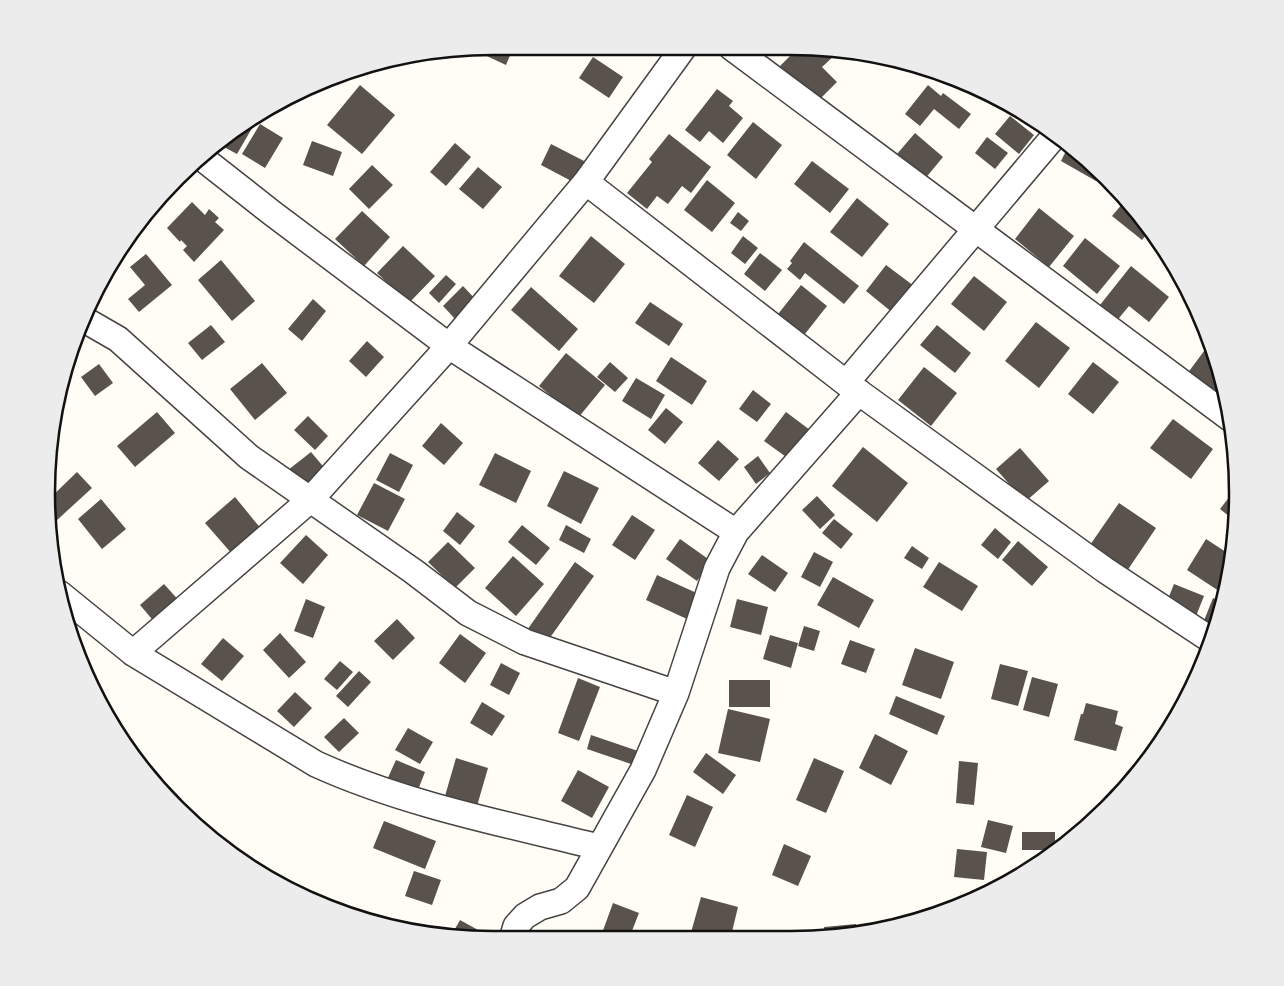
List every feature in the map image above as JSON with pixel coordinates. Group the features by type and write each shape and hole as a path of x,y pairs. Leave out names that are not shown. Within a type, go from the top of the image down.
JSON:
{"street":[{"path":"133,653 310,500 449,346 586,182 678,55"},
{"path":"742,55 1222,414"},
{"path":"514,931 516,926 525,916 540,907 561,901 577,888 643,770 676,693 717,568 736,532 853,387 975,230 1050,141"},
{"path":"207,162 272,214 449,346 736,532"},
{"path":"586,182 853,387 1105,570 1205,636"},
{"path":"89,322 118,339 249,458 413,571 468,613 525,642 676,693"},
{"path":"68,600 133,653 308,759 347,778 383,791 599,847"}],"building":[{"path":"485,55 510,55 506,65"},
{"path":"791,55 832,57 822,67 837,82 818,101 780,66"},
{"path":"593,57 623,77 609,98 579,78"},
{"path":"360,85 395,115 362,154 327,125"},
{"path":"928,85 941,96 943,93 971,114 959,129 934,109 920,126 905,114"},
{"path":"717,89 733,101 729,106 743,118 723,143 709,131 700,142 685,130"},
{"path":"1010,116 1034,135 1019,154 995,134"},
{"path":"753,122 782,145 756,179 727,155"},
{"path":"260,124 283,138 265,168 242,154"},
{"path":"252,128 237,154 224,147"},
{"path":"915,133 943,157 919,186 891,161"},
{"path":"669,134 711,167 691,193 682,186 668,204 657,196 647,209 627,193 652,162 649,159"},
{"path":"987,137 1008,153 995,169 975,153"},
{"path":"312,141 342,152 333,176 303,165"},
{"path":"455,143 471,157 446,186 430,172"},
{"path":"551,144 588,163 577,184 541,165"},
{"path":"1065,152 1097,179 1096,181 1061,161"},
{"path":"812,161 849,189 830,213 794,184"},
{"path":"372,165 393,185 369,209 349,189"},
{"path":"478,167 502,187 483,209 459,189"},
{"path":"707,180 735,203 712,232 684,210"},
{"path":"857,198 889,224 862,257 830,232"},
{"path":"192,202 205,215 209,209 219,218 215,222 224,230 194,262 183,250 187,246 181,240 180,242 167,228"},
{"path":"1121,205 1145,236 1142,240 1112,216"},
{"path":"1039,208 1074,236 1049,267 1015,239"},
{"path":"362,211 390,237 364,266 335,239"},
{"path":"738,212 749,221 741,231 730,223"},
{"path":"591,236 625,264 594,303 559,276"},
{"path":"743,236 758,248 745,264 731,253"},
{"path":"1085,238 1120,266 1097,294 1063,266"},
{"path":"804,242 859,286 844,304 805,273 800,280 787,269 792,263 790,261"},
{"path":"403,246 435,276 409,303 377,273"},
{"path":"760,253 782,270 765,291 744,274"},
{"path":"146,254 172,285 139,312 128,299 145,285 130,267"},
{"path":"221,260 255,301 232,321 198,280"},
{"path":"886,265 914,286 893,313 866,291"},
{"path":"1131,266 1169,297 1149,322 1129,306 1114,324 1096,310"},
{"path":"446,275 456,284 439,303 429,293"},
{"path":"974,276 1007,302 984,331 951,304"},
{"path":"801,285 827,306 801,339 775,318"},
{"path":"463,286 478,302 458,322 443,306"},
{"path":"531,287 578,329 559,351 511,310"},
{"path":"313,299 326,311 302,341 288,329"},
{"path":"650,302 683,324 669,346 635,323"},
{"path":"1036,322 1070,348 1039,388 1005,361"},
{"path":"211,325 225,342 202,360 188,343"},
{"path":"937,325 971,353 955,373 920,345"},
{"path":"367,341 384,357 366,377 349,361"},
{"path":"1205,350 1219,399 1187,374"},
{"path":"566,353 605,385 578,418 539,386"},
{"path":"671,357 707,381 692,405 656,381"},
{"path":"610,362 628,378 615,392 597,377"},
{"path":"1093,362 1119,382 1093,414 1068,394"},
{"path":"262,363 287,393 255,420 230,389"},
{"path":"99,364 113,383 95,396 81,377"},
{"path":"924,367 957,393 931,426 898,400"},
{"path":"636,378 665,395 651,419 622,401"},
{"path":"753,390 771,404 757,422 739,409"},
{"path":"666,408 683,422 665,444 648,430"},
{"path":"157,412 175,433 135,467 117,446"},
{"path":"786,412 810,430 789,459 764,441"},
{"path":"308,416 328,436 315,450 294,430"},
{"path":"1173,419 1213,449 1191,479 1150,448"},
{"path":"441,423 463,443 444,465 422,446"},
{"path":"718,440 739,459 719,481 698,463"},
{"path":"863,447 908,483 877,522 832,486"},
{"path":"1020,448 1049,481 1025,502 996,469"},
{"path":"311,452 327,471 305,491 288,470"},
{"path":"390,453 413,465 399,492 376,480"},
{"path":"495,453 531,471 516,503 479,485"},
{"path":"758,456 770,473 756,484 744,467"},
{"path":"564,471 599,488 581,524 547,506"},
{"path":"77,472 92,488 56,521 55,493"},
{"path":"374,483 405,499 388,531 357,515"},
{"path":"817,496 835,515 820,529 802,510"},
{"path":"235,497 262,530 233,555 205,523"},
{"path":"1229,498 1228,516 1220,509"},
{"path":"101,499 126,529 102,549 78,519"},
{"path":"1119,503 1156,528 1127,571 1090,545"},
{"path":"457,512 475,526 460,545 443,531"},
{"path":"632,515 655,530 635,560 612,545"},
{"path":"834,519 853,534 841,549 822,533"},
{"path":"522,525 550,548 536,565 508,542"},
{"path":"566,525 591,539 584,553 559,540"},
{"path":"995,528 1011,542 998,559 981,545"},
{"path":"306,535 328,555 303,584 280,563"},
{"path":"680,539 711,561 697,581 666,559"},
{"path":"1206,539 1225,551 1218,590 1187,570"},
{"path":"1018,541 1048,567 1032,586 1002,560"},
{"path":"448,542 475,568 455,588 428,562"},
{"path":"912,546 929,558 922,569 904,558"},
{"path":"814,552 833,562 820,587 801,577"},
{"path":"762,555 788,573 775,592 748,574"},
{"path":"513,556 544,584 516,616 485,588"},
{"path":"575,562 594,576 544,646 525,633"},
{"path":"939,562 978,586 962,611 923,587"},
{"path":"657,575 701,595 689,620 646,600"},
{"path":"833,577 874,600 859,628 817,605"},
{"path":"164,584 182,604 157,625 140,605"},
{"path":"1174,584 1204,596 1196,616 1166,604"},
{"path":"1213,598 1216,599 1208,625 1203,623"},
{"path":"306,599 325,607 313,638 294,631"},
{"path":"737,599 768,607 761,635 730,627"},
{"path":"397,619 415,638 393,660 374,641"},
{"path":"804,626 820,631 814,651 798,646"},
{"path":"280,633 306,662 289,678 263,650"},
{"path":"460,634 486,653 465,683 439,663"},
{"path":"770,635 798,643 791,668 763,659"},
{"path":"223,638 244,656 222,681 201,664"},
{"path":"850,640 875,649 866,673 841,664"},
{"path":"915,648 954,662 941,699 902,685"},
{"path":"340,661 353,672 337,690 324,679"},
{"path":"501,663 520,673 509,695 490,685"},
{"path":"1000,664 1028,671 1018,706 991,699"},
{"path":"359,671 371,682 348,707 336,696"},
{"path":"1032,677 1058,684 1049,717 1023,710"},
{"path":"578,678 600,687 579,741 558,733"},
{"path":"729,680 770,680 770,707 729,707"},
{"path":"295,692 312,708 294,727 277,711"},
{"path":"896,696 945,716 937,735 889,714"},
{"path":"482,702 505,716 492,736 470,723"},
{"path":"1086,703 1118,711 1115,724 1123,727 1116,751 1074,740"},
{"path":"728,709 770,719 760,762 718,753"},
{"path":"344,718 359,733 339,752 324,737"},
{"path":"408,728 433,742 420,764 395,750"},
{"path":"875,734 908,751 891,785 859,768"},
{"path":"591,735 638,751 634,765 587,749"},
{"path":"706,753 736,775 723,794 693,772"},
{"path":"456,758 488,768 477,806 445,796"},
{"path":"814,758 844,771 826,813 796,800"},
{"path":"396,760 425,772 416,795 386,782"},
{"path":"959,761 978,763 974,805 956,803"},
{"path":"578,770 609,787 592,818 561,801"},
{"path":"687,795 713,807 695,847 669,835"},
{"path":"988,820 1013,826 1006,853 981,847"},
{"path":"384,821 436,841 425,869 373,848"},
{"path":"1022,832 1055,832 1055,842 1044,850 1022,850"},
{"path":"784,844 811,856 798,886 772,875"},
{"path":"957,849 987,852 984,880 954,877"},
{"path":"414,871 441,880 432,905 405,896"},
{"path":"701,897 738,907 732,931 691,931"},
{"path":"613,903 639,913 632,931 603,931"},
{"path":"460,920 479,931 464,930 455,929"},
{"path":"856,924 856,926 824,930 824,927"}]}
